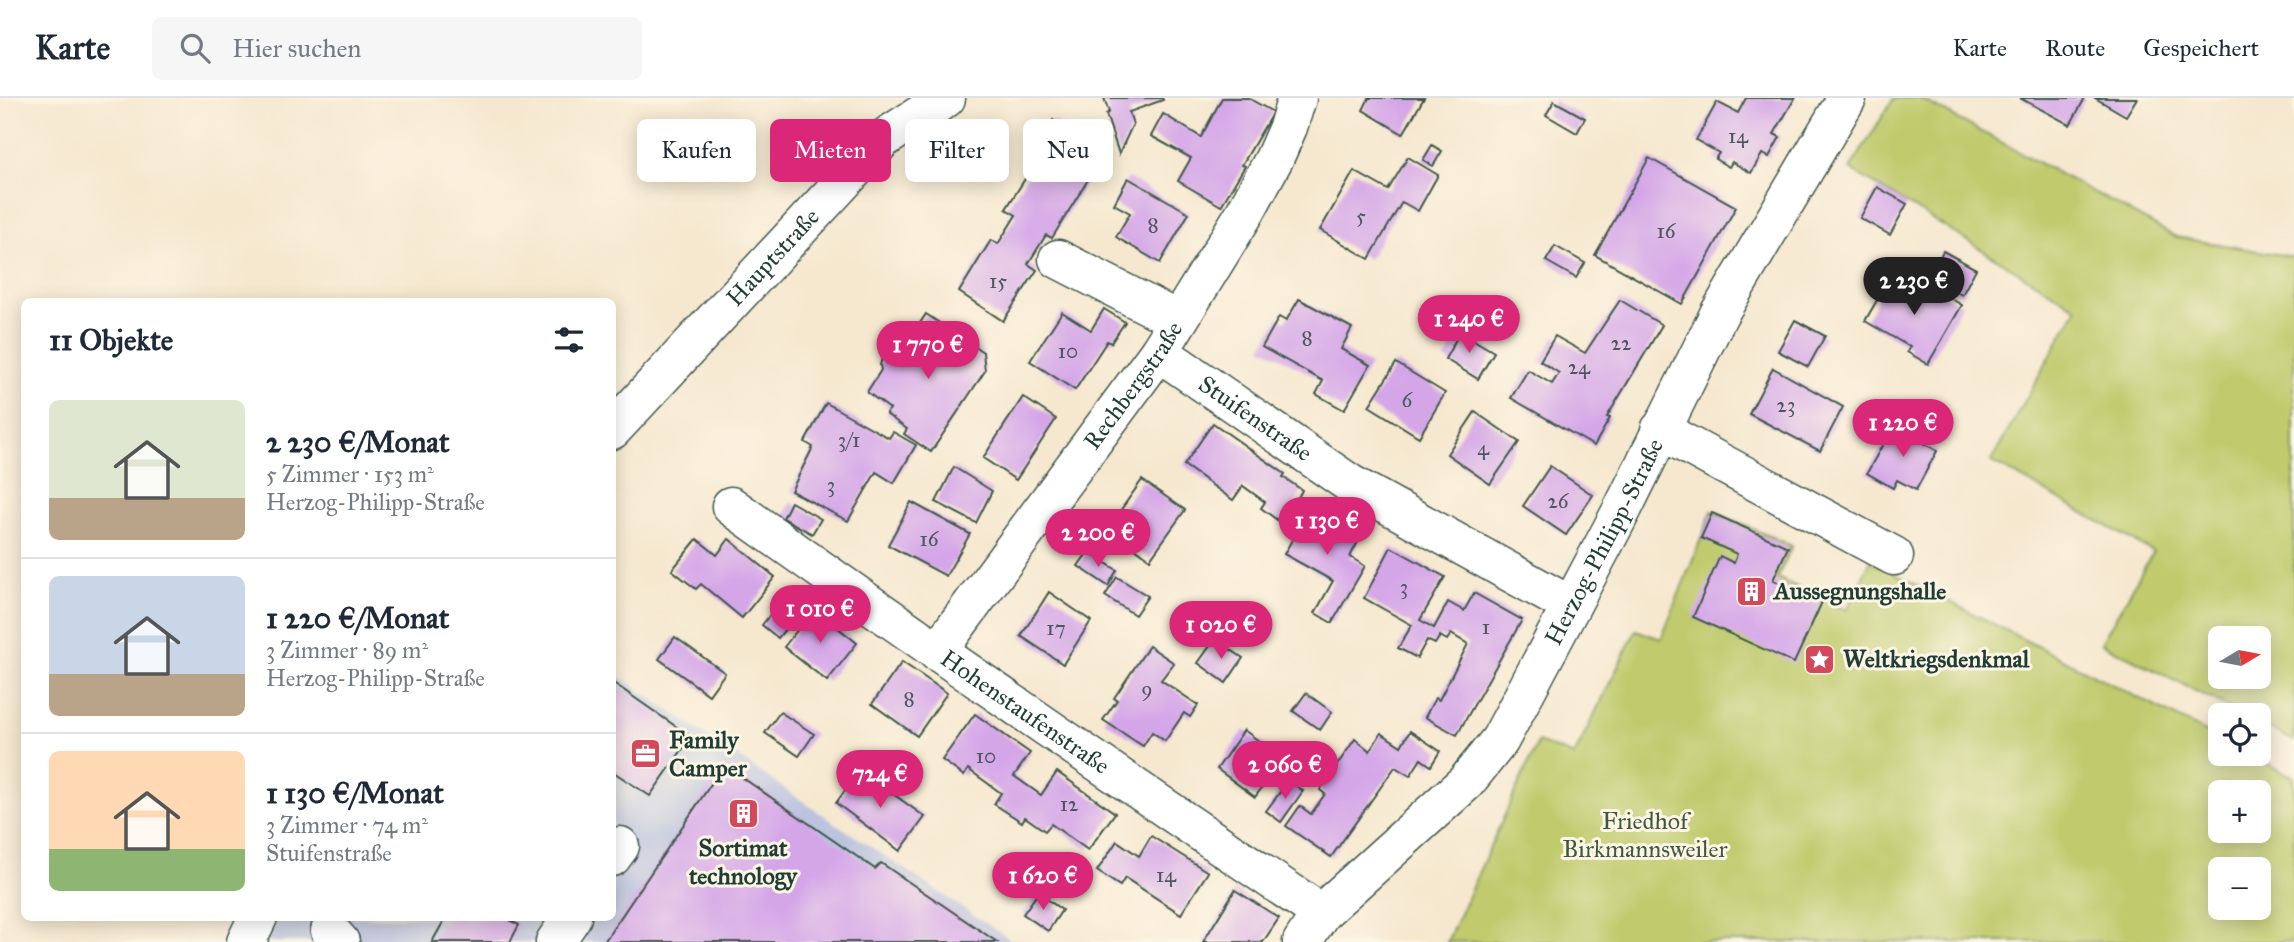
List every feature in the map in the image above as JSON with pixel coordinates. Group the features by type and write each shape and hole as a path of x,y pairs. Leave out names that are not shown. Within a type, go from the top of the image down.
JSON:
{"street":[{"name":"Hauptstraße","path":"616,426 883,139 946,98"},
{"name":"Rechbergstraße","path":"937,652 1168,336 1243,216 1274,159 1297,98"},
{"name":"Herzog-Philipp-Straße","path":"1312,927 1466,782 1500,740 1622,510 1720,314 1847,98"},
{"name":"Stuifenstraße","path":"1058,259 1168,336 1349,483 1572,606"},
{"path":"1660,430 1894,556"},
{"name":"Hohenstaufenstraße","path":"731,506 1115,775 1312,927"},
{"path":"246,942 256,921"},
{"path":"555,942 569,921"}],"shaded area":[{"path":"616,674 1014,942 228,942 239,921 616,921"}],"green space":[{"path":"1894,98 1919,98 2176,237 2294,257 2294,741 2271,729 2271,703 2219,703 2101,643 2153,552 1991,461 2077,308 1850,169"},
{"name":"Friedhof Birkmannsweiler","path":"1712,511 1792,546 1777,578 1847,610 1870,561 2208,733 2208,766 2271,765 2294,777 2294,942 1447,942 1538,742 1574,756 1636,630 1661,639"}],"building":[{"path":"1104,98 1163,100 1129,112 1133,124 1119,154 1113,136 1113,119 1108,119 1106,114 1109,112"},
{"path":"1222,98 1248,98 1273,112 1221,206 1178,181 1191,158 1151,136 1163,114 1201,137"},
{"path":"1369,98 1424,98 1403,134 1363,110"},
{"path":"1746,98 1795,98 1774,134 1780,137 1769,157 1762,154 1751,173 1732,162 1729,167 1715,159 1719,153 1696,140 1717,102 1738,113"},
{"path":"2020,98 2085,98 2070,125"},
{"path":"2095,98 2137,98 2126,116"},
{"path":"1554,101 1585,118 1577,133 1546,115"},
{"path":"1432,145 1442,151 1433,166 1423,160"},
{"path":"1408,157 1438,175 1418,211 1402,202 1369,259 1320,230 1354,171 1388,190"},
{"path":"1649,158 1736,207 1682,304 1595,255"},
{"path":"1128,178 1189,213 1160,263 1116,237 1130,213 1114,204"},
{"path":"1023,182 1087,182 1052,238 1046,235 1028,264 1037,270 1003,321 959,292 991,240 998,244 1016,215 1006,209"},
{"path":"1877,187 1907,204 1890,235 1860,218"},
{"path":"1555,246 1585,263 1576,278 1546,261"},
{"path":"1943,251 1976,269 1962,295 1929,277"},
{"path":"1891,276 1924,295 1929,286 1962,305 1928,364 1907,352 1910,347 1865,321"},
{"path":"1299,299 1352,328 1341,349 1370,365 1344,410 1316,394 1323,381 1262,347 1279,317 1286,321"},
{"path":"1620,300 1662,325 1607,417 1610,418 1594,446 1511,398 1528,370 1552,384 1559,373 1540,361 1555,336 1585,353"},
{"path":"1104,309 1125,322 1111,343 1107,341 1075,390 1030,361 1062,312 1091,330"},
{"path":"926,314 983,352 985,371 931,452 904,434 907,429 886,414 890,409 867,392 881,370 882,358 893,350 903,349"},
{"path":"1795,320 1825,336 1808,367 1778,351"},
{"path":"1460,332 1494,352 1478,379 1445,359"},
{"path":"1396,363 1445,393 1419,437 1369,406"},
{"path":"1773,368 1843,407 1820,451 1749,414"},
{"path":"1023,397 1056,419 1016,480 983,458"},
{"path":"826,403 889,438 893,432 916,445 894,483 876,472 848,521 791,491 813,447 805,442"},
{"path":"1475,412 1519,442 1490,484 1447,454"},
{"path":"1213,423 1285,474 1283,477 1302,490 1284,525 1261,508 1265,502 1243,486 1233,500 1184,465"},
{"path":"1909,425 1923,433 1919,440 1937,451 1916,490 1897,480 1893,488 1867,473 1893,426 1904,433"},
{"path":"1550,466 1593,495 1566,535 1523,506"},
{"path":"954,467 992,491 976,523 936,502"},
{"path":"1142,480 1185,510 1150,559 1108,528"},
{"path":"791,502 821,519 812,534 783,518"},
{"path":"911,502 970,534 946,576 888,545"},
{"path":"1312,504 1333,515 1331,519 1361,536 1350,557 1365,566 1332,623 1315,613 1333,581 1284,554"},
{"name":"Aussegnungshalle","path":"1712,513 1788,547 1773,580 1822,602 1794,663 1693,617 1720,556 1734,563 1737,554 1701,538"},
{"path":"697,539 717,555 729,539 775,577 742,618 701,584 696,589 672,570"},
{"path":"1391,547 1445,577 1420,620 1434,628 1448,602 1464,611 1474,593 1522,620 1457,735 1425,717 1435,698 1439,700 1468,644 1451,634 1447,640 1440,636 1435,644 1427,640 1417,658 1398,648 1412,625 1364,598"},
{"path":"1088,552 1117,570 1108,586 1078,566"},
{"path":"1117,577 1148,596 1135,615 1105,596"},
{"path":"1049,592 1091,621 1063,664 1021,636"},
{"path":"784,597 801,610 778,638 762,625"},
{"path":"814,609 857,643 827,681 784,647"},
{"path":"675,637 725,673 709,695 659,659"},
{"path":"1215,639 1243,658 1226,683 1198,663"},
{"path":"1149,646 1174,663 1161,680 1198,705 1190,717 1184,713 1165,741 1152,732 1143,746 1103,720 1117,700 1114,698"},
{"path":"902,662 947,693 917,736 872,704"},
{"name":"Family Camper","path":"616,685 691,737 650,796 616,774"},
{"path":"1306,693 1332,712 1320,730 1293,711"},
{"path":"780,712 814,734 799,756 765,733"},
{"path":"975,714 1030,753 1014,776 1041,795 1057,772 1115,813 1088,850 1051,824 1045,831 1025,817 1022,822 994,804 1001,793 968,769 964,776 942,760"},
{"path":"1244,730 1283,759 1255,797 1217,769"},
{"path":"1410,731 1440,751 1431,766 1421,759 1410,776 1395,767 1331,857 1286,826 1300,806 1311,814 1325,794 1320,790 1355,739 1370,751 1381,733 1401,746"},
{"name":"Sortimat technology","path":"724,765 875,869 881,863 997,942 604,942"},
{"path":"860,770 925,817 900,851 836,803"},
{"path":"1289,780 1303,791 1281,822 1266,811"},
{"path":"1151,836 1208,872 1181,914 1125,878 1120,886 1097,871 1117,841 1139,856"},
{"path":"1235,890 1279,918 1263,942 1203,942"},
{"path":"1038,893 1062,910 1048,931 1023,914"},
{"path":"444,921 511,921 519,925 510,942 432,942"}],"place":[{"name":"Aussegnungshalle","path":"1751,591"},
{"name":"Weltkriegsdenkmal","path":"1820,659"},
{"name":"Family Camper","path":"646,754"},
{"name":"Sortimat technology","path":"743,814"}]}
